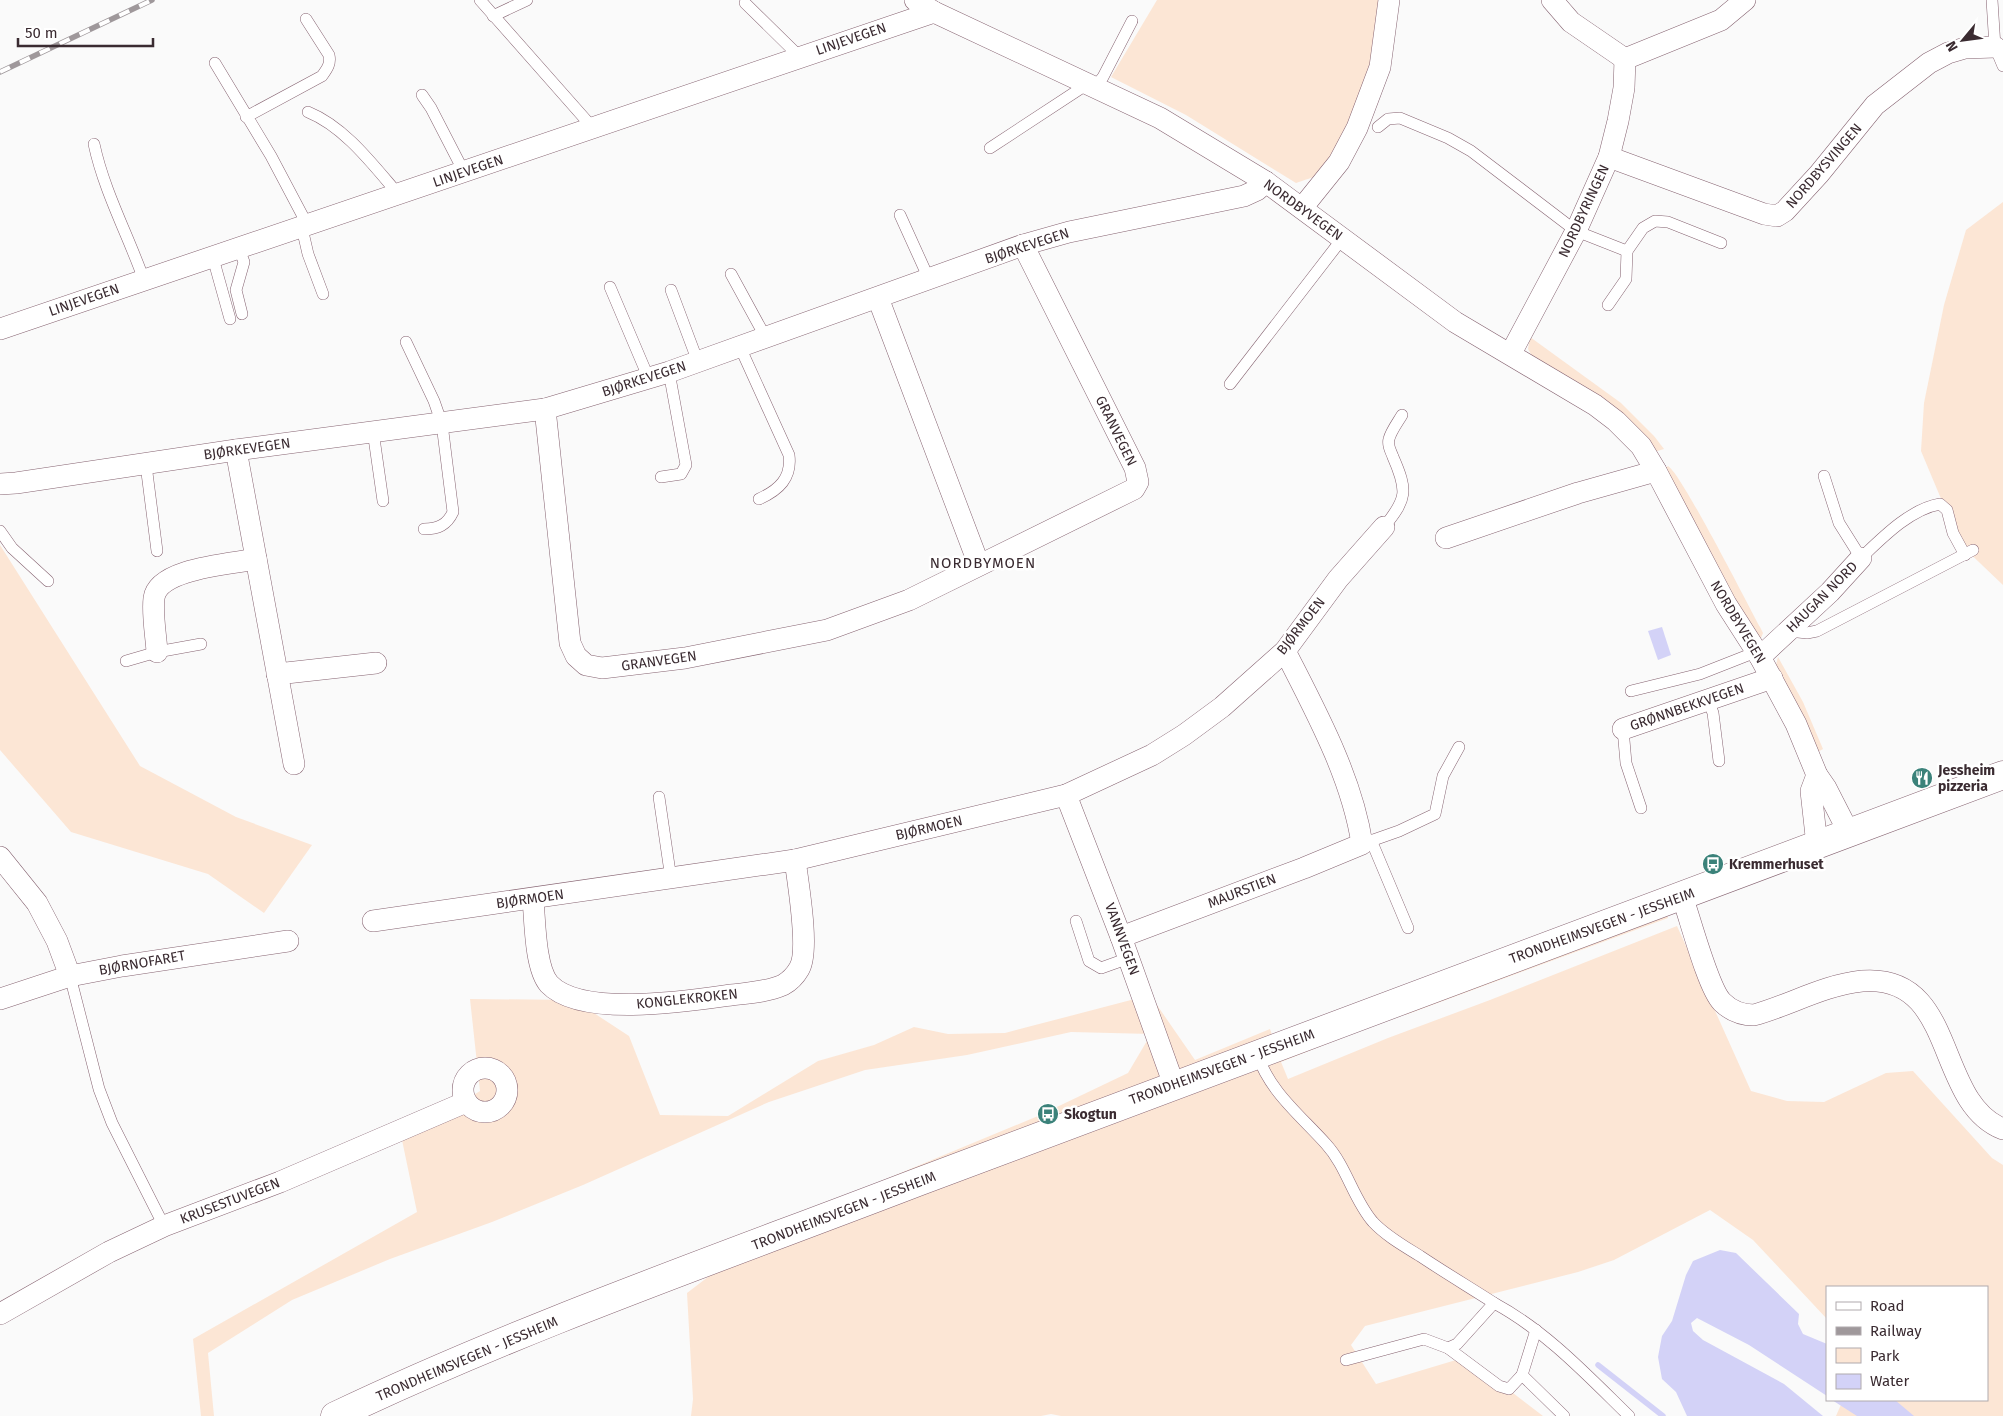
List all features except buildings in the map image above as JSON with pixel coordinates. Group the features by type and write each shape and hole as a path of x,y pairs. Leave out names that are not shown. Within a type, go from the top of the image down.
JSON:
{"main road":[{"name":"TRONDHEIMSVEGEN - JESSHEIM","path":"335,1416 440,1369 567,1317 1174,1085 2003,775"}],"street":[{"name":"NORDBYVEGEN","path":"915,0 934,12 1160,118 1266,182 1455,322 1511,353 1595,405 1616,421 1641,446 1656,471 1726,604 1772,678 1796,724 1817,775 1826,788 1849,833"},
{"path":"1302,208 1326,180 1357,128 1380,67 1389,0"},
{"path":"1552,0 1571,22 1625,59 1721,20 1745,0"},
{"name":"LINJEVEGEN","path":"1,328 305,227 934,12"},
{"name":"NORDBYSVINGEN","path":"1609,157 1764,214 1777,216 1785,211 1809,186 1875,105 1902,82 1929,63 1948,53 1965,48 2000,53"},
{"name":"NORDBYRINGEN","path":"1511,353 1576,231 1609,157 1622,96 1625,59"},
{"name":"BJØRKEVEGEN","path":"0,484 146,465 372,431 442,424 545,409 649,379 1023,245 1078,230 1244,196 1257,190 1266,182"},
{"name":"GRANVEGEN","path":"545,409 570,643 576,656 586,665 602,668 685,658 827,630 909,600 1134,489 1138,482 1135,468 1023,245"},
{"path":"878,298 979,565"},
{"path":"236,450 294,764"},
{"path":"1446,538 1578,493 1656,471"},
{"name":"BJØRMOEN","path":"373,921 796,860 1066,794 1152,755 1184,735 1222,707 1284,651 1338,579 1384,527"},
{"name":"HAUGAN NORD","path":"1758,654 1789,631 1861,558"},
{"path":"157,652 154,597 162,583 178,574 256,559"},
{"path":"1284,651 1316,712 1354,803 1367,842"},
{"path":"278,674 376,663"},
{"name":"GRØNNBEKKVEGEN","path":"1623,729 1772,678"},
{"path":"1817,775 1811,792 1817,845"},
{"name":"VANNVEGEN","path":"1066,794 1129,958 1174,1085"},
{"name":"MAURSTIEN","path":"1121,937 1304,868 1367,842"},
{"path":"0,857 37,903 57,941 70,976"},
{"name":"KONGLEKROKEN","path":"533,899 540,960 544,976 549,984 568,996 616,1004 651,1005 719,997 777,987 792,979 800,968 804,953 796,860"},
{"path":"1682,896 1712,983 1720,1000 1730,1009 1742,1015 1754,1015 1842,984 1880,980 1898,984 1930,1013 1975,1109 2003,1129"},
{"name":"BJØRNOFARET","path":"0,999 70,976 171,957 288,941"},
{"name":"KRUSESTUVEGEN","path":"0,1314 109,1252 164,1226 280,1182 466,1102"}],"lane":[{"path":"480,0 592,128"},
{"path":"493,16 527,0"},
{"path":"1992,0 2000,53"},
{"path":"745,3 800,57"},
{"path":"246,117 322,76 328,68 329,55 306,19"},
{"path":"990,148 1103,77 1132,21"},
{"path":"215,62 246,117 271,156 305,227 308,254 323,294"},
{"path":"422,95 431,108 464,172"},
{"path":"308,112 323,118 339,132 399,194"},
{"path":"1378,127 1388,119 1400,118 1448,138 1471,151 1576,231 1626,252"},
{"path":"94,144 109,194 144,280"},
{"path":"900,216 929,279"},
{"path":"1608,305 1626,279 1626,252 1643,228 1655,221 1668,222 1721,243"},
{"path":"1230,384 1342,239"},
{"path":"239,249 244,262 236,290 242,314"},
{"path":"213,258 230,319"},
{"path":"731,274 766,338"},
{"path":"610,287 649,379"},
{"path":"671,290 698,362"},
{"path":"406,342 434,401 442,424 452,512 450,518 441,527 424,529"},
{"path":"740,347 790,455 790,463 784,483 772,493 759,499"},
{"path":"661,477 681,474 686,465 669,372"},
{"path":"1384,527 1400,507 1405,494 1404,484 1389,448 1389,438 1402,415"},
{"path":"372,431 382,501"},
{"path":"146,465 157,551"},
{"name":"HAUGAN NORD","path":"1824,476 1839,523 1861,558"},
{"path":"1789,631 1807,633 1817,631 1969,553 1953,533 1947,510 1940,504 1931,506 1896,528 1861,558"},
{"path":"0,531 12,548 48,582"},
{"path":"126,661 157,652 201,644"},
{"path":"1631,691 1700,674 1758,654"},
{"path":"1708,700 1713,713 1719,761"},
{"name":"GRØNNBEKKVEGEN","path":"1623,729 1626,763 1642,808"},
{"name":"MAURSTIEN","path":"1367,842 1435,814 1443,776 1459,747"},
{"path":"659,797 671,879"},
{"path":"1367,842 1408,928"},
{"path":"1076,921 1088,961 1101,968 1129,958"},
{"path":"70,976 99,1089 112,1124 164,1226"},
{"path":"1257,1054 1264,1073 1277,1093 1327,1144 1343,1166 1359,1200 1373,1222 1389,1236 1536,1330 1563,1352 1629,1416"},
{"path":"1448,1348 1457,1344 1494,1303"},
{"path":"1346,1360 1424,1339 1448,1348 1499,1386 1509,1389 1522,1375 1536,1330"},
{"path":"1522,1375 1564,1416"}],"green space":[{"path":"1157,0 1383,0 1371,69 1357,115 1347,137 1318,175 1296,183 1186,115 1111,77"},
{"path":"2003,202 2003,585 1960,544 1921,451 1924,403 1944,305 1966,230"},
{"path":"1530,337 1621,403 1654,436 1664,449 1654,452 1532,356 1528,349"},
{"path":"1668,466 1686,491 1714,541 1763,633 1761,638 1756,637 1664,469"},
{"path":"0,545 140,766 236,817 312,845 264,913 208,874 71,832 0,750"},
{"path":"1778,657 1803,702 1823,749 1816,753 1776,665"},
{"path":"1666,911 1668,918 1405,1015 1417,1005"},
{"path":"1677,926 1751,1091 1787,1101 1824,1102 1886,1073 1913,1071 1992,1158 2003,1165 2003,1416 1836,1416 1843,1401 1988,1401 1988,1286 1826,1286 1826,1318 1753,1240 1710,1210 1614,1260 1578,1272 1365,1326 1351,1345 1376,1384 1466,1357 1543,1416 1061,1416 1051,1414 1041,1416 691,1416 693,1399 687,1293 759,1238 850,1194 1038,1116 1128,1073 1151,1034 1071,1032 967,1055 865,1070 769,1102 583,1185 492,1222 390,1259 292,1300 208,1353 214,1416 201,1416 193,1339 417,1212 402,1140 480,1091 470,999 574,1000 629,1036 660,1115 728,1116 818,1061 874,1045 914,1027 948,1034 1005,1033 1150,995 1195,1060 1270,1029 1281,1060 1334,1038 1344,1037 1281,1062 1288,1079 1388,1038"}],"water":[{"path":"1662,627 1671,655 1658,660 1648,631"},
{"path":"1720,1250 1736,1253 1799,1314 1798,1324 1803,1334 1826,1344 1826,1395 1749,1345 1697,1318 1691,1323 1693,1331 1703,1340 1784,1384 1823,1416 1687,1416 1676,1392 1662,1379 1658,1357 1662,1336 1672,1321 1686,1275 1693,1261"},
{"path":"1834,1401 1896,1401 1914,1416 1857,1416"}],"waterway":[{"path":"1598,1365 1663,1416"}],"railway":[{"path":"0,72 152,0"}],"place":[{"name":"Jessheim pizzeria","path":"1922,778"},
{"name":"Kremmerhuset","path":"1713,864"},
{"name":"Skogtun","path":"1048,1114"}],"district":[{"name":"NORDBYMOEN","path":"983,563"}]}
